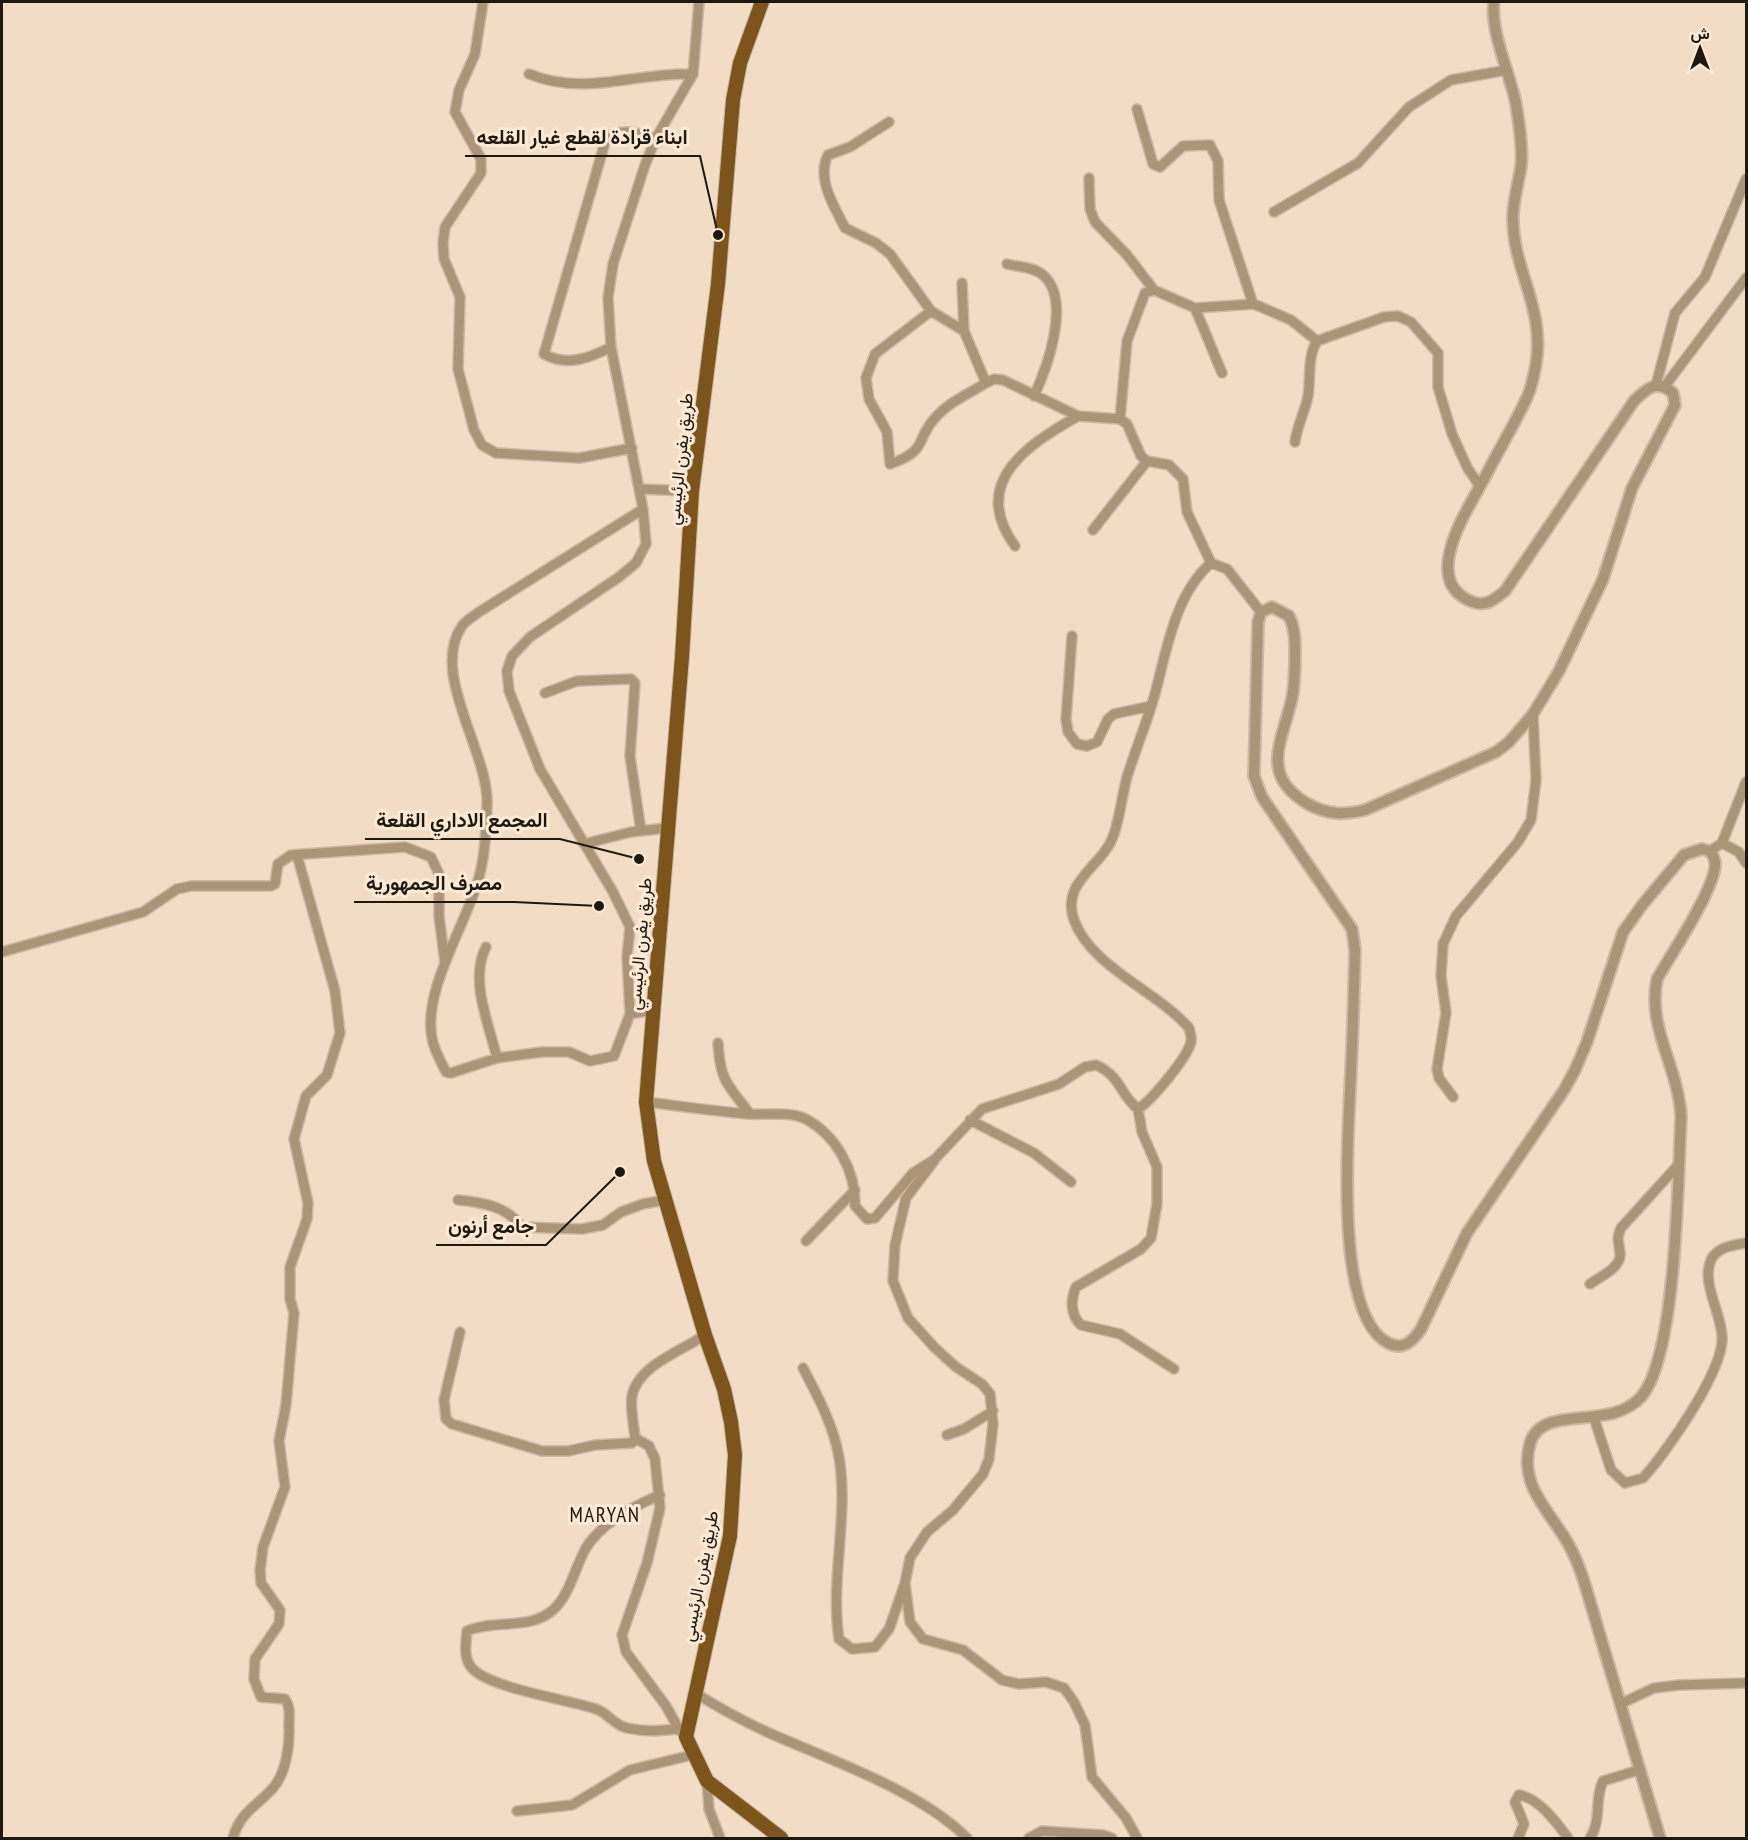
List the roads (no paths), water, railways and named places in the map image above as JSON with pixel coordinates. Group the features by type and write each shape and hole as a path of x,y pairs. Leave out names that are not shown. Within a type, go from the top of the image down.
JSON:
{"main road":[{"name":"طريق يفرن الرئيسي","path":"762,2 740,63 733,100 718,284 692,491 682,657 646,1102 649,1136 665,1200 705,1335 724,1389 735,1455 730,1536 695,1693 681,1733 707,1781 781,1839"}],"street":[{"path":"483,2 475,54 459,90 455,112 481,159 481,173 445,227 443,243 444,259 460,297 458,369 474,430 482,445 496,453 579,458 632,448"},
{"path":"643,508 480,612 463,624 456,637 453,656 456,693 486,782 488,803 477,885 438,978 433,1001 432,1038 446,1072 451,1073 497,1058 542,1052 569,1052 590,1061 614,1056 630,1014 627,956 630,927 613,892 540,770 509,691 507,671 512,656 530,637 636,563 646,544 643,508 611,346 608,298 613,264 656,138 693,74 699,2"},
{"path":"1494,2 1498,34 1516,103 1521,164 1513,221 1524,277 1537,318 1538,342 1530,392 1453,535 1449,570 1454,588 1464,598 1479,604 1491,602 1505,591 1634,401 1660,385 1746,278"},
{"path":"1274,212 1358,163 1409,107 1451,80 1507,70"},
{"path":"529,74 551,83 577,86 670,73 693,74"},
{"path":"1137,109 1153,164 1160,167 1183,146 1210,145 1218,161 1219,200 1253,304"},
{"path":"889,122 850,147 828,154 823,165 824,184 844,228 876,243 890,255 931,311 964,332"},
{"path":"611,346 598,354 572,361 554,360 544,354 606,139 613,132 624,131 656,138"},
{"path":"1089,178 1090,209 1095,222 1128,255 1154,290 1195,308 1253,304 1291,320 1317,341"},
{"path":"1660,385 1675,313 1705,278 1746,179"},
{"path":"1007,264 1042,274 1049,281 1054,295 1054,340 1034,396"},
{"path":"962,282 964,332 986,383"},
{"path":"1120,419 1127,341 1145,293 1154,290"},
{"path":"1195,308 1222,373"},
{"path":"931,311 875,354 866,378 869,399 887,432 890,464 907,458 920,447 935,418 947,407 994,379 1003,380 1078,417 1120,419 1128,424 1136,446 1147,461 1169,465 1183,479 1187,512 1211,563 1227,569 1261,612 1257,640 1254,776 1262,797 1347,918 1355,938 1347,1173 1351,1256 1358,1297 1366,1316 1382,1341 1393,1346 1402,1346 1412,1341 1421,1329 1467,1233 1564,1090 1587,1042 1623,932 1642,904 1684,855 1702,849 1710,851 1722,843 1746,782"},
{"path":"1295,442 1299,418 1308,398 1311,355 1317,341 1384,317 1398,316 1411,322 1438,353 1438,387 1452,434 1468,469 1480,486"},
{"path":"1261,612 1272,607 1278,609 1289,616 1294,630 1295,679 1277,750 1280,776 1302,800 1332,814 1348,814 1365,810 1496,752 1509,742 1533,714 1559,671 1603,579 1632,488 1675,405 1673,393 1660,385"},
{"path":"1015,546 1003,529 998,511 998,493 1002,479 1011,465 1050,432 1078,417"},
{"path":"1093,530 1147,461"},
{"path":"639,489 692,491"},
{"path":"1138,1109 1165,1082 1187,1048 1191,1041 1189,1028 1086,943 1071,911 1078,881 1104,853 1114,835 1127,779 1151,706 1161,662 1191,586 1200,572 1211,563"},
{"path":"1072,636 1066,719 1068,732 1077,744 1087,746 1097,742 1108,719 1114,714 1151,706"},
{"path":"545,693 577,681 631,679 635,684 630,756 641,831"},
{"path":"1453,1096 1439,1078 1437,1069 1446,1013 1442,976 1443,944 1456,916 1518,843 1531,820 1536,780 1533,714"},
{"path":"584,844 641,831 667,828"},
{"path":"1722,843 1739,852 1746,863"},
{"path":"2,952 143,912 177,889 184,887 271,886 275,884 281,860 285,856 405,847 432,857 440,874 440,916 445,965"},
{"path":"1660,1839 1573,1552 1533,1494 1527,1460 1531,1441 1540,1429 1551,1421 1594,1418 1620,1413 1633,1404 1642,1395 1657,1364 1669,1311 1681,1116 1678,1087 1653,1006 1657,979 1714,875 1715,862 1710,851"},
{"path":"233,1839 238,1821 274,1787 285,1764 289,1735 290,1706 285,1699 261,1697 254,1679 255,1659 279,1624 280,1610 261,1583 260,1570 262,1547 285,1487 279,1441 286,1405 294,1313 290,1299 290,1267 307,1219 308,1203 294,1139 306,1096 327,1076 340,1033 334,991 297,855"},
{"path":"486,948 481,957 479,976 497,1058"},
{"path":"630,1014 653,1010"},
{"path":"718,1043 719,1068 724,1082 750,1114"},
{"path":"1137,1839 1126,1818 1092,1777 1085,1725 1064,1688 1046,1682 1019,1684 1002,1680 963,1650 923,1639 910,1622 905,1570 916,1545 938,1520 953,1510 983,1474 989,1459 993,1411 990,1394 982,1384 956,1367 908,1318 893,1281 895,1245 906,1198 935,1159 982,1109 1059,1084 1085,1067 1096,1065 1114,1076 1138,1109 1142,1132 1157,1167 1157,1204 1150,1238 1141,1249 1076,1287 1072,1301 1073,1313 1081,1325 1120,1334 1174,1369"},
{"path":"646,1102 750,1114 792,1114 805,1119 819,1128 852,1172 855,1206 860,1215 867,1219 875,1218 913,1173 935,1159"},
{"path":"970,1120 1034,1153 1071,1182"},
{"path":"1590,1284 1617,1264 1620,1254 1617,1239 1621,1228 1679,1164"},
{"path":"806,1241 855,1190"},
{"path":"458,1200 480,1202 501,1210 516,1219 521,1227 555,1230 582,1229 603,1225 621,1212 665,1200"},
{"path":"1594,1418 1611,1470 1625,1483 1643,1478 1702,1394 1720,1357 1723,1338 1708,1277 1712,1258 1722,1249 1746,1244"},
{"path":"460,1332 444,1400 446,1419 452,1424 542,1451 568,1451 594,1445 632,1443 635,1438 632,1397 639,1380 651,1368 705,1335"},
{"path":"803,1368 830,1422 839,1457 842,1506 835,1583 839,1639 852,1648 875,1647 890,1629 905,1583"},
{"path":"947,1435 964,1429 993,1411"},
{"path":"635,1438 649,1446 655,1458 660,1508 647,1563 622,1635 626,1652 666,1706 681,1733"},
{"path":"660,1495 639,1504 599,1532 587,1547 553,1610 534,1620 480,1625 467,1631 465,1655 472,1668 494,1680 522,1691 598,1709 623,1728 681,1733"},
{"path":"1620,1704 1654,1688 1746,1683"},
{"path":"695,1693 775,1736 863,1773 952,1823 967,1839"},
{"path":"517,1810 572,1805 630,1770 692,1755"},
{"path":"1590,1839 1596,1827 1599,1792 1603,1781 1639,1770"},
{"path":"707,1781 709,1809 720,1839"},
{"path":"1518,1839 1524,1824 1515,1802 1519,1795 1526,1797 1553,1819 1568,1839"},
{"path":"1029,1839 1042,1831 1103,1835 1112,1839"}],"place":[{"name":"ابناء قرادة لقطع غيار القلعه","path":"718,235"},
{"name":"المجمع الاداري القلعة","path":"639,859"},
{"name":"مصرف الجمهورية","path":"599,906"},
{"name":"جامع أرنون","path":"620,1172"}],"district":[{"name":"MARYAN","path":"605,1515"}]}
